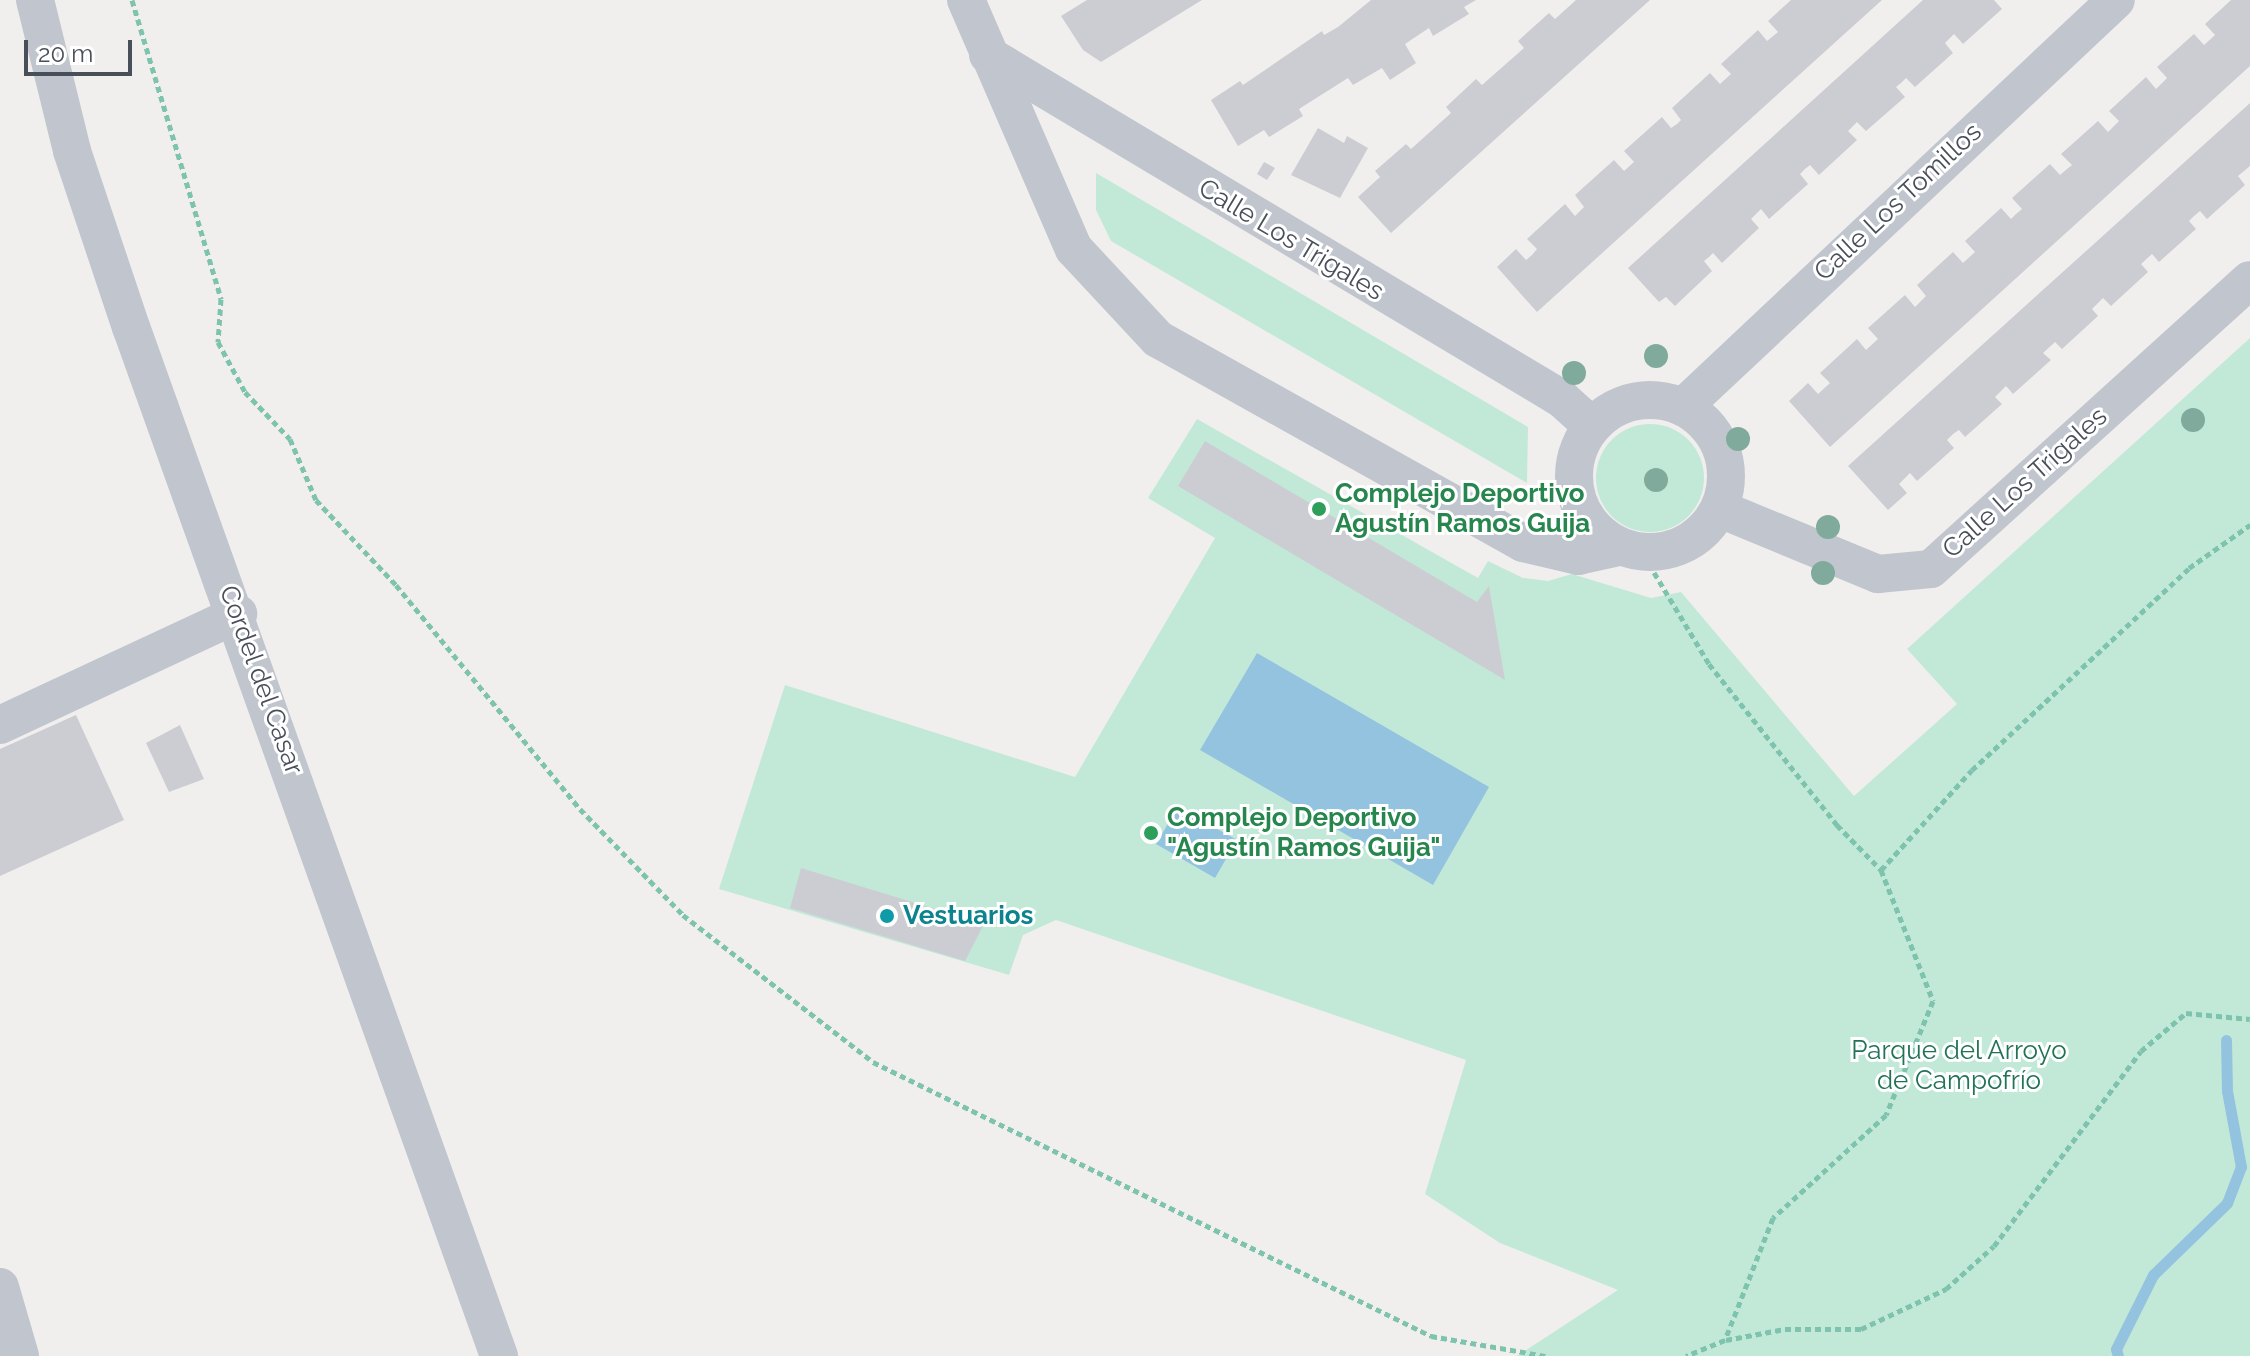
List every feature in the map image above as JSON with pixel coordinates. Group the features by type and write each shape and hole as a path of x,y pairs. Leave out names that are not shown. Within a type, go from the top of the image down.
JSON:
{"street":[{"name":"Cordel del Casar","path":"35,0 72,151 499,1356"},
{"path":"966,0 1074,249 1158,339 1523,543 1578,556 1631,550 1688,543 1720,509 1726,474 1717,439 1683,407 1659,400 1634,401 1611,410 1592,426 1579,446 1575,493 1584,516 1631,550"},
{"name":"Calle Los Tomillos","path":"1683,407 2116,0"},
{"name":"Calle Los Trigales","path":"988,55 1562,399 1592,426"},
{"name":"Calle Los Trigales","path":"1720,509 1878,574 1931,569 2250,280"},
{"path":"0,725 238,614"},
{"path":"0,1287 20,1356"}],"path":[{"path":"132,0 221,299 218,342 245,392 290,439 316,500 396,585 580,809 683,915 873,1062 1431,1336 1546,1356"},
{"path":"1881,870 1972,770 2189,568 2250,525"},
{"path":"1631,550 1709,664 1837,825 1881,870 1933,1001 1886,1115 1773,1218 1725,1340"},
{"path":"1686,1356 1725,1340 1785,1329 1861,1329 1946,1289 1994,1246 2141,1051 2186,1013 2250,1019"}],"green space":[{"path":"1096,173 1528,427 1527,483 1111,241 1096,210"},
{"name":"Parque del Arroyo de Campofrío","path":"2250,338 2250,1356 1517,1356 1618,1290 1500,1243 1425,1194 1466,1060 1056,920 1023,935 1009,975 719,889 785,685 1075,777 1215,538 1148,498 1197,419 1478,578 1488,561 1523,578 1548,581 1572,574 1651,598 1681,592 1854,796 1957,704 1907,649"},
{"path":"1650,424 1671,428 1688,440 1700,457 1704,478 1700,499 1688,516 1671,528 1650,532 1629,528 1612,516 1600,499 1596,478 1600,457 1612,440 1629,428"}],"water":[{"path":"1257,653 1489,787 1433,885 1200,750"},
{"path":"1178,807 1237,840 1215,878 1156,844"}],"building":[{"path":"1087,0 1202,0 1101,62 1083,50 1061,16"},
{"path":"1371,0 1476,0 1464,7 1469,14 1433,36 1429,28 1405,44 1416,63 1390,80 1382,68 1353,85 1348,78 1299,109 1303,116 1269,137 1264,130 1238,146 1211,100 1240,81 1243,85 1322,31 1324,35 1338,27"},
{"path":"1576,0 1650,0 1391,233 1358,197 1380,177 1375,171 1406,144 1411,149 1451,113 1446,107 1476,79 1482,85 1524,48 1518,41 1549,13 1555,19"},
{"path":"1791,0 1882,0 1537,312 1497,267 1516,249 1526,260 1532,255 1537,249 1527,239 1565,204 1575,216 1584,207 1575,195 1614,160 1624,171 1634,162 1624,151 1662,117 1671,128 1677,124 1681,120 1672,108 1710,73 1720,84 1731,74 1721,64 1758,30 1767,41 1778,32 1768,21"},
{"path":"1923,0 1994,0 2002,9 1963,44 1954,34 1945,43 1953,53 1915,87 1906,78 1896,87 1905,97 1866,131 1857,122 1848,131 1857,140 1819,175 1810,165 1805,169 1800,174 1808,184 1769,219 1761,209 1751,219 1759,228 1722,263 1713,253 1704,261 1712,271 1675,306 1666,297 1659,302 1628,268"},
{"path":"2231,0 2250,0 2250,66 1830,447 1789,401 1808,383 1818,394 1830,383 1820,373 1857,339 1866,350 1878,339 1868,328 1905,295 1915,307 1926,296 1917,285 1953,252 1963,263 1975,252 1965,241 2001,208 2011,219 2022,209 2012,198 2050,164 2060,175 2072,165 2061,154 2098,121 2108,132 2119,121 2109,111 2146,77 2156,89 2167,78 2157,67 2194,34 2204,45 2215,35 2205,24"},
{"path":"2250,103 2250,166 2238,176 2245,185 2207,219 2200,211 2193,217 2189,221 2196,229 2159,262 2152,254 2141,264 2148,272 2111,306 2103,298 2092,309 2098,316 2062,349 2055,342 2043,353 2051,360 2013,394 2006,386 1995,397 2002,404 1965,437 1959,430 1953,434 1947,440 1954,448 1917,481 1910,473 1899,484 1907,493 1888,510 1848,466"},
{"path":"1318,128 1344,143 1347,136 1368,148 1340,198 1291,175"},
{"path":"1264,162 1275,168 1267,180 1257,174"},
{"path":"1205,441 1477,602 1489,586 1505,680 1178,486"},
{"path":"76,715 124,820 0,876 0,749"},
{"path":"180,725 204,779 169,792 146,743"},
{"name":"Vestuarios","path":"801,868 984,924 965,961 790,908"}],"waterway":[{"path":"2118,1356 2116,1349 2153,1275 2227,1203 2241,1167 2227,1091 2226,1040"}],"place":[{"name":"Complejo Deportivo Agustín Ramos Guija","path":"1319,509"},
{"name":"Complejo Deportivo \"Agustín Ramos Guija\"","path":"1151,833"},
{"name":"Vestuarios","path":"887,916"}]}
